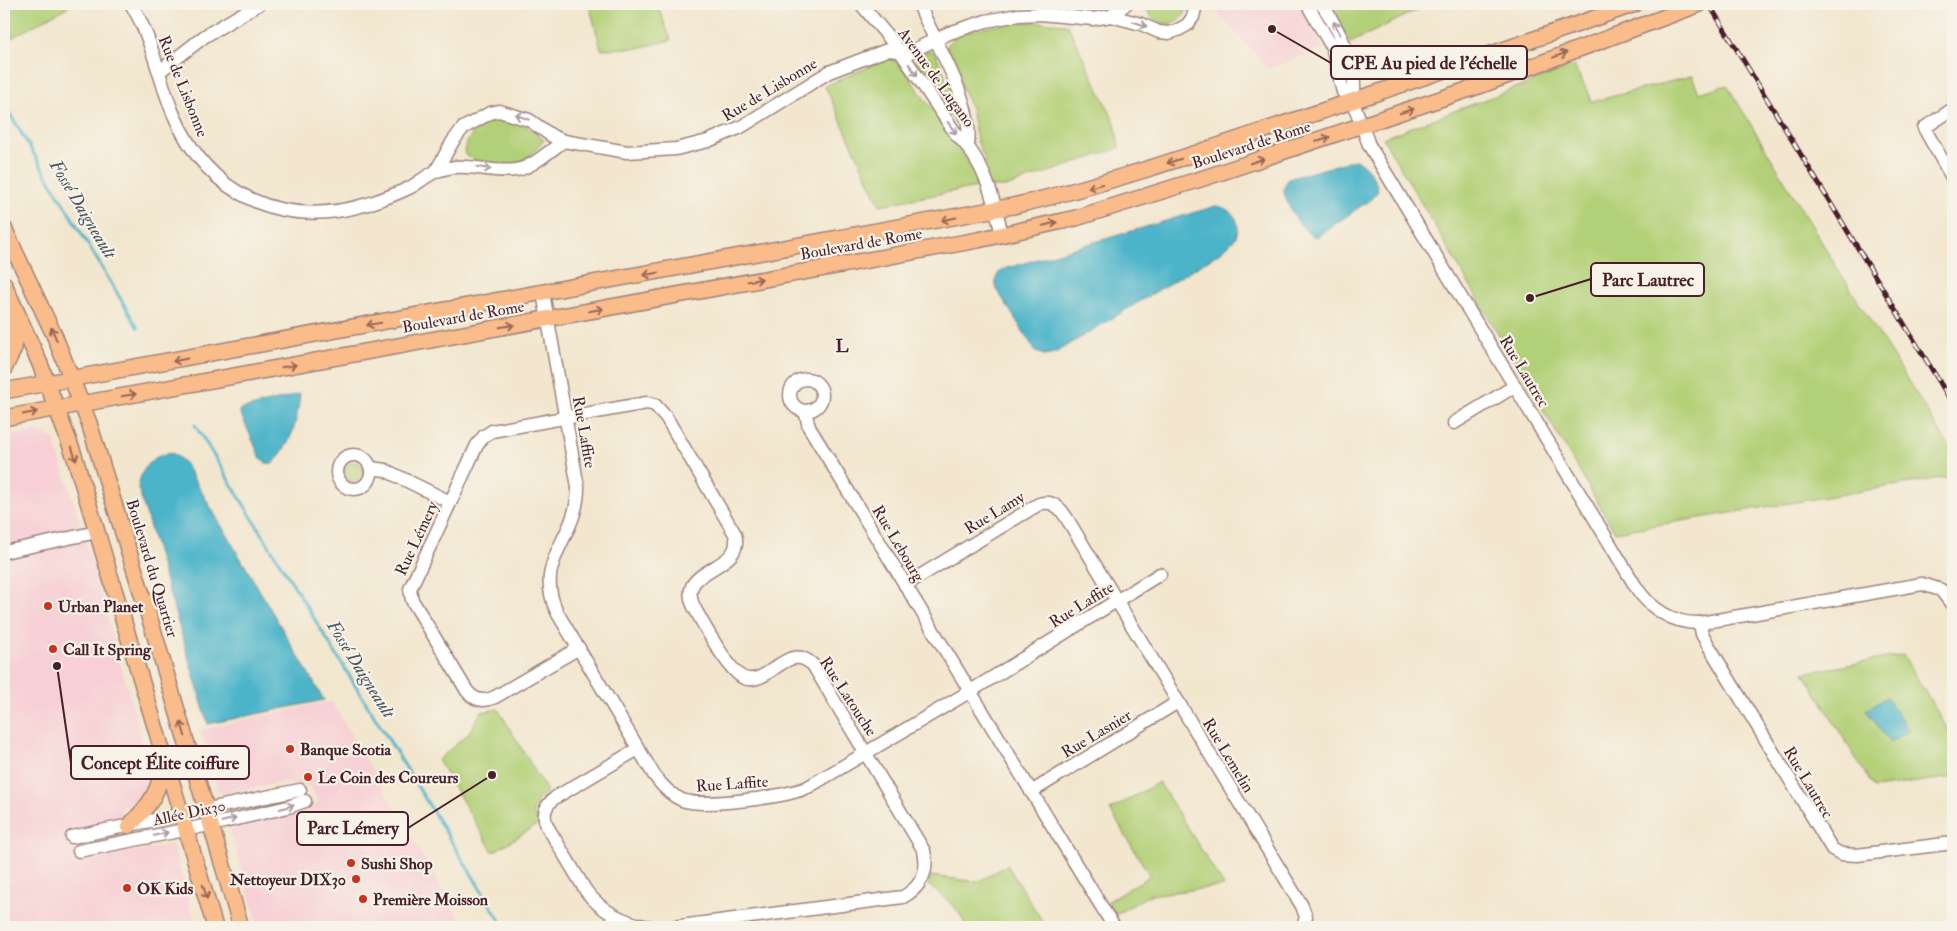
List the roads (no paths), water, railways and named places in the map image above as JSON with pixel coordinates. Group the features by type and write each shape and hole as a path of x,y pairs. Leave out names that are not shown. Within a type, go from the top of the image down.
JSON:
{"main road":[{"name":"Boulevard de Rome","path":"4,391 997,210 1125,177 1353,102 1635,4"},
{"name":"Boulevard de Rome","path":"4,418 1002,235 1110,208 1361,126 1479,86 1700,4"},
{"name":"Boulevard du Quartier","path":"4,228 44,312 82,404 115,502 241,927"},
{"path":"4,284 48,384 74,455 215,927"},
{"path":"4,369 14,348 15,309"},
{"path":"129,826 154,798 160,785 165,759"}],"street":[{"name":"Rue de Lisbonne","path":"131,4 160,70 173,113 197,157 225,184 263,204 286,210 308,212 324,212 360,206 398,193 436,172 461,166 494,170 516,170 533,163 564,141"},
{"path":"160,70 212,31 258,4"},
{"name":"Avenue de Lugano","path":"861,4 900,51 956,134 968,145 988,185 997,210 1002,235"},
{"name":"Avenue de Lugano","path":"919,4 962,99 970,131 968,145"},
{"path":"1111,16 1126,4"},
{"name":"Rue de Lisbonne","path":"436,172 462,128 490,113 499,111 529,120 552,136 564,141 627,152 659,152 708,141 741,127 829,72 886,50 910,52 966,27 1005,17 1040,14 1093,18 1111,16 1141,24 1159,32 1169,33 1187,25 1193,17 1196,4"},
{"name":"Rue Lautrec","path":"1306,4 1329,40 1343,92 1353,102"},
{"name":"Rue Lautrec","path":"1322,4 1341,36 1348,56 1355,88 1353,102 1369,145 1650,605 1667,616 1687,622 1700,623 1916,584 1937,588 1945,594 1953,606"},
{"path":"1953,109 1924,128 1953,179"},
{"name":"Rue Laffite","path":"543,293 577,479 577,504 573,521 551,566 548,583 553,604 659,782 669,793 688,802 706,804 797,792 814,785 1160,574"},
{"path":"1454,423 1515,386"},
{"name":"Rue Latouche","path":"566,417 647,403 655,405 662,412 736,538 736,548 731,556 702,575 693,585 692,602 704,623 729,664 737,674 745,678 757,678 791,658 801,658 815,668 924,851 926,860 924,873 914,890 897,898 673,927"},
{"name":"Rue Lebourg","path":"805,411 809,427 969,692"},
{"name":"Rue Lémery","path":"566,417 488,433 477,445 415,576 410,593 412,600 470,695 478,700 490,700 579,648"},
{"path":"371,468 385,470 450,502"},
{"name":"Rue Lamy","path":"906,585 1039,504 1046,502 1057,506 1063,513 1117,600"},
{"path":"4,552 97,532"},
{"name":"Rue Lemelin","path":"1117,600 1302,906 1306,917 1303,927"},
{"name":"Rue Lautrec","path":"1700,623 1702,634 1707,643 1832,849 1841,854 1857,855 1953,843"},
{"path":"969,692 1114,927"},
{"name":"Rue Lasnier","path":"1031,792 1178,702"},
{"path":"638,749 556,797 547,805 544,816 547,826 594,901 619,918 650,927"},
{"name":"Allée Dix30","path":"72,838 129,826 184,821 210,824 288,807 302,795 206,809 184,821 79,852"}],"water":[{"path":"1354,160 1366,167 1370,172 1378,191 1371,199 1317,237 1312,236 1301,226 1285,196 1284,191 1288,179"},
{"path":"1216,206 1228,210 1238,224 1233,241 1226,248 1055,353 1044,355 1036,352 996,288 997,277 1004,269"},
{"path":"300,394 295,423 289,440 273,464 266,463 260,457 239,410"},
{"path":"168,453 174,454 184,462 324,700 208,724 138,487 141,475 147,465 156,458"},
{"path":"1887,697 1909,731 1890,743 1866,710"}],"waterway":[{"name":"Fossé Daigneault","path":"4,104 138,328"},
{"name":"Fossé Daigneault","path":"195,425 504,927"}],"railway":[{"path":"1709,4 1953,404"}],"place":[{"name":"CPE Au pied de l'échelle","path":"1272,29"},
{"name":"Parc Lautrec","path":"1530,298"},
{"name":"Urban Planet","path":"48,606"},
{"name":"Call It Spring","path":"53,649"},
{"name":"Concept Élite coiffure","path":"57,666"},
{"name":"Banque Scotia","path":"290,749"},
{"name":"Parc Lémery","path":"492,775"},
{"name":"Le Coin des Coureurs","path":"308,777"},
{"name":"Sushi Shop","path":"351,863"},
{"name":"Nettoyeur DIX30","path":"356,879"},
{"name":"OK Kids","path":"127,888"},
{"name":"Première Moisson","path":"363,899"}],"district":[{"name":"L","path":"842,346"}]}
